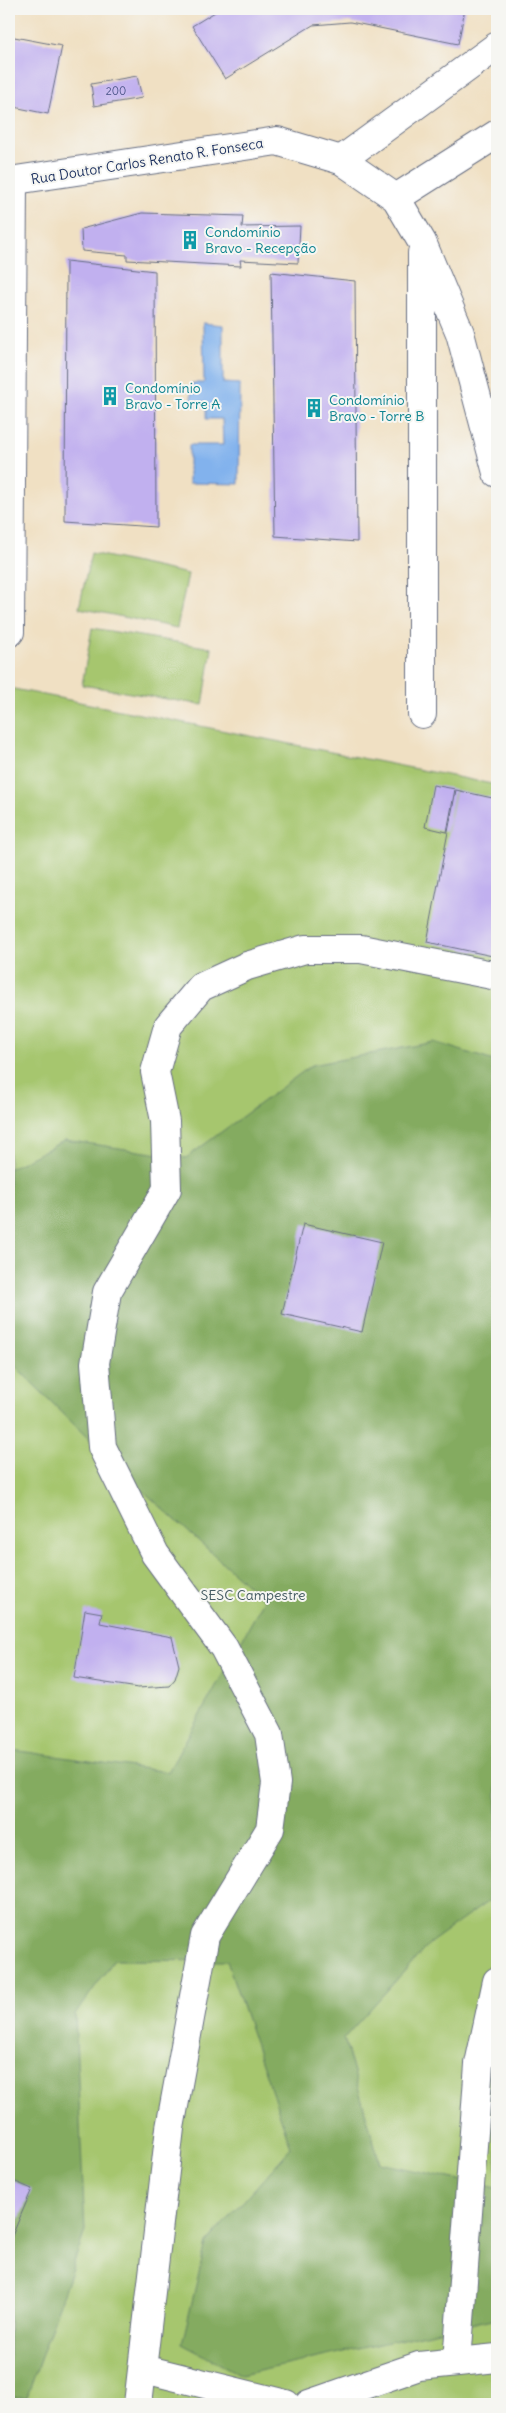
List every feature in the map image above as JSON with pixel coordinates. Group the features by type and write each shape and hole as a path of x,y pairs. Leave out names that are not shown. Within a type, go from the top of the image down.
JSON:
{"street":[{"path":"341,160 497,46"},
{"path":"396,198 497,134"},
{"name":"Rua Doutor Carlos Renato R. Fonseca","path":"11,181 277,141 341,160 396,198 422,242 460,333 497,473"},
{"path":"10,632 11,181"},
{"path":"422,242 422,714"},
{"path":"138,2404 144,2368 170,2128 205,1936 270,1829 276,1783 269,1734 256,1708 224,1648 155,1554 102,1447 95,1363 106,1292 167,1188 165,1121 155,1072 168,1026 201,987 247,966 305,949 361,949 497,976"},
{"path":"457,2362 479,2064 497,1981"},
{"path":"309,2404 420,2366 497,2358"},
{"path":"144,2368 286,2404"}],"green space":[{"path":"91,553 188,574 177,628 79,608"},
{"path":"92,628 212,648 203,705 82,685"},
{"name":"SESC Campestre","path":"9,688 497,785 497,2404 9,2404"},
{"path":"434,1042 497,1062 497,1895 430,1943 344,2038 380,2163 497,2188 497,2318 241,2375 182,2344 206,2243 291,2148 227,1961 114,1960 75,2015 85,2231 27,2397 9,2397 9,1743 12,1750 168,1772 264,1600 120,1470 9,1360 9,1169 65,1140 186,1158 312,1065"}],"water":[{"path":"203,323 223,325 223,383 240,384 239,484 189,483 189,445 223,445 222,419 206,419 206,402 191,401 192,383 204,383"}],"building":[{"path":"220,9 465,9 458,44 350,22 313,25 225,79 192,26"},
{"path":"9,36 62,46 48,114 9,106"},
{"path":"137,76 142,98 94,106 91,84"},
{"name":"Condomínio Bravo - Recepção","path":"142,213 243,216 242,227 300,226 298,263 240,260 241,266 127,260 127,255 82,251 81,229"},
{"name":"Condomínio Bravo - Torre A","path":"66,261 155,271 156,527 65,521"},
{"name":"Condomínio Bravo - Torre B","path":"271,272 355,281 357,542 275,536"},
{"path":"433,785 455,789 447,832 425,827"},
{"path":"456,790 497,799 497,957 427,942"},
{"path":"303,1224 382,1242 362,1332 282,1314"},
{"path":"85,1610 102,1613 100,1623 172,1637 179,1666 175,1679 169,1686 138,1688 74,1678"},
{"path":"9,2179 32,2189 9,2243"}],"place":[{"name":"Condomínio Bravo - Recepção","path":"190,240"},
{"name":"Condomínio Bravo - Torre A","path":"110,396"},
{"name":"Condomínio Bravo - Torre B","path":"314,408"}]}
